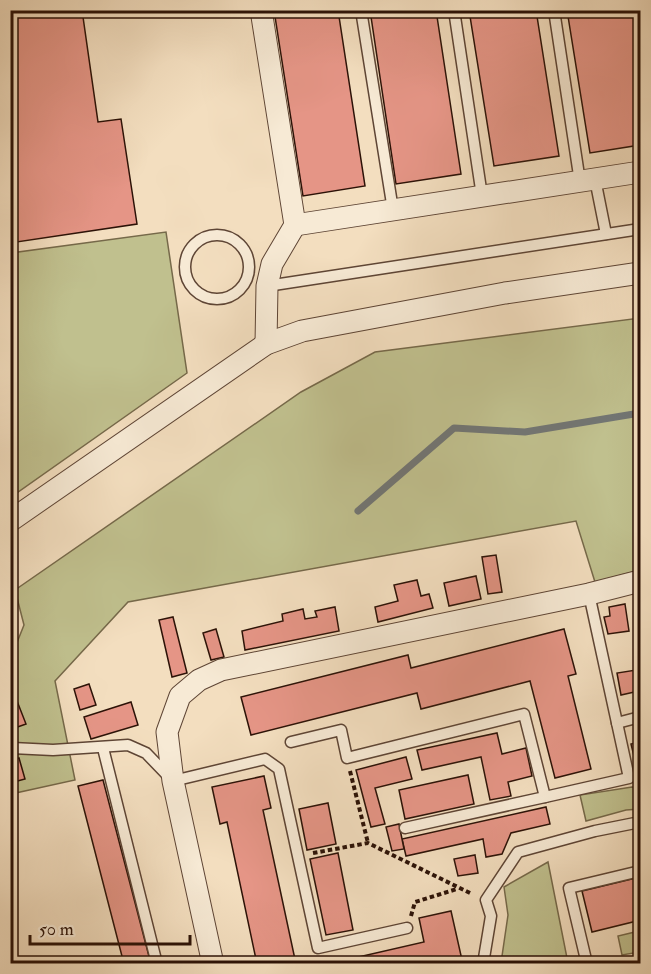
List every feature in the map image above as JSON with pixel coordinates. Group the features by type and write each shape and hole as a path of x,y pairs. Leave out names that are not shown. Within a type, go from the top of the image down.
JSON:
{"street":[{"path":"261,10 295,225 272,264 267,286 266,345"},
{"path":"295,225 640,172"},
{"path":"10,521 266,345 302,331 505,293 640,273"},
{"path":"213,963 173,781 167,732 180,696 199,680 221,670 589,594 640,580"}],"lane":[{"path":"361,10 393,210"},
{"path":"454,10 482,196"},
{"path":"554,10 588,180 606,234"},
{"path":"267,286 640,229"},
{"path":"220,234 240,243 249,262 249,273 238,291 218,299 198,293 190,286 184,266 186,255 200,239 220,234"},
{"path":"249,262 272,264"},
{"path":"405,828 629,778 589,594"},
{"path":"291,742 341,730 347,759 524,714 545,797"},
{"path":"617,723 640,717"},
{"path":"12,748 53,750 128,745 146,753 173,781 265,759 272,762 279,769 318,948 407,928"},
{"path":"103,748 157,963"},
{"path":"483,963 491,916 486,900 518,852 595,831 640,822"},
{"path":"587,963 570,888 640,872"}],"path":[{"path":"347,759 368,843"},
{"path":"297,856 368,843 458,889 486,900"},
{"path":"407,928 415,902 458,889"}],"green space":[{"path":"166,232 187,373 11,497 11,253"},
{"path":"640,318 640,570 595,582 576,521 128,602 55,681 75,780 11,794 10,660 24,625 15,590 301,392 375,352"},
{"path":"632,787 640,788 640,809 626,810 586,821 580,795"},
{"path":"548,862 568,963 501,963 508,915 504,887"},
{"path":"635,932 640,952 622,955 618,936"}],"building":[{"path":"10,10 82,10 98,122 121,119 137,224 10,243"},
{"path":"274,10 338,10 365,186 303,196"},
{"path":"370,10 436,10 461,174 396,184"},
{"path":"469,10 536,10 559,156 494,166"},
{"path":"567,10 636,10 640,37 640,145 590,153"},
{"path":"496,555 502,592 488,594 482,557"},
{"path":"476,576 481,599 449,606 444,583"},
{"path":"417,580 421,596 429,594 433,608 378,622 375,607 398,601 394,585"},
{"path":"625,604 629,631 608,634 604,617 610,616 609,607"},
{"path":"335,607 339,631 245,650 242,631 283,621 282,614 303,609 305,619 317,617 315,611"},
{"path":"173,617 187,673 172,677 159,620"},
{"path":"216,629 224,657 211,660 203,633"},
{"path":"564,629 576,674 568,676 591,769 555,778 530,681 421,709 417,693 251,735 241,697 408,655 411,668"},
{"path":"636,670 639,691 621,695 617,673"},
{"path":"89,684 96,705 80,710 74,689"},
{"path":"17,701 26,724 12,729 10,704"},
{"path":"131,702 138,725 91,739 84,717"},
{"path":"497,733 502,754 526,748 532,776 508,782 511,796 490,800 481,757 422,770 417,750"},
{"path":"640,742 640,759 635,760 631,744"},
{"path":"406,757 412,779 375,788 385,824 371,827 356,770"},
{"path":"19,758 25,779 10,783 10,761"},
{"path":"468,775 474,804 405,819 399,790"},
{"path":"264,776 271,808 263,810 296,964 257,964 227,822 220,824 212,787"},
{"path":"103,780 151,964 124,964 78,786"},
{"path":"328,803 336,844 307,850 299,809"},
{"path":"546,807 550,824 511,833 502,854 486,857 483,839 406,856 402,839"},
{"path":"399,824 404,849 392,851 386,827"},
{"path":"338,853 353,930 326,935 310,859"},
{"path":"475,855 478,873 458,876 454,859"},
{"path":"640,877 640,935 637,921 592,932 582,891"},
{"path":"451,911 462,960 447,964 328,964 424,942 419,918"}],"waterway":[{"path":"358,511 454,428 525,432 640,413"}]}
